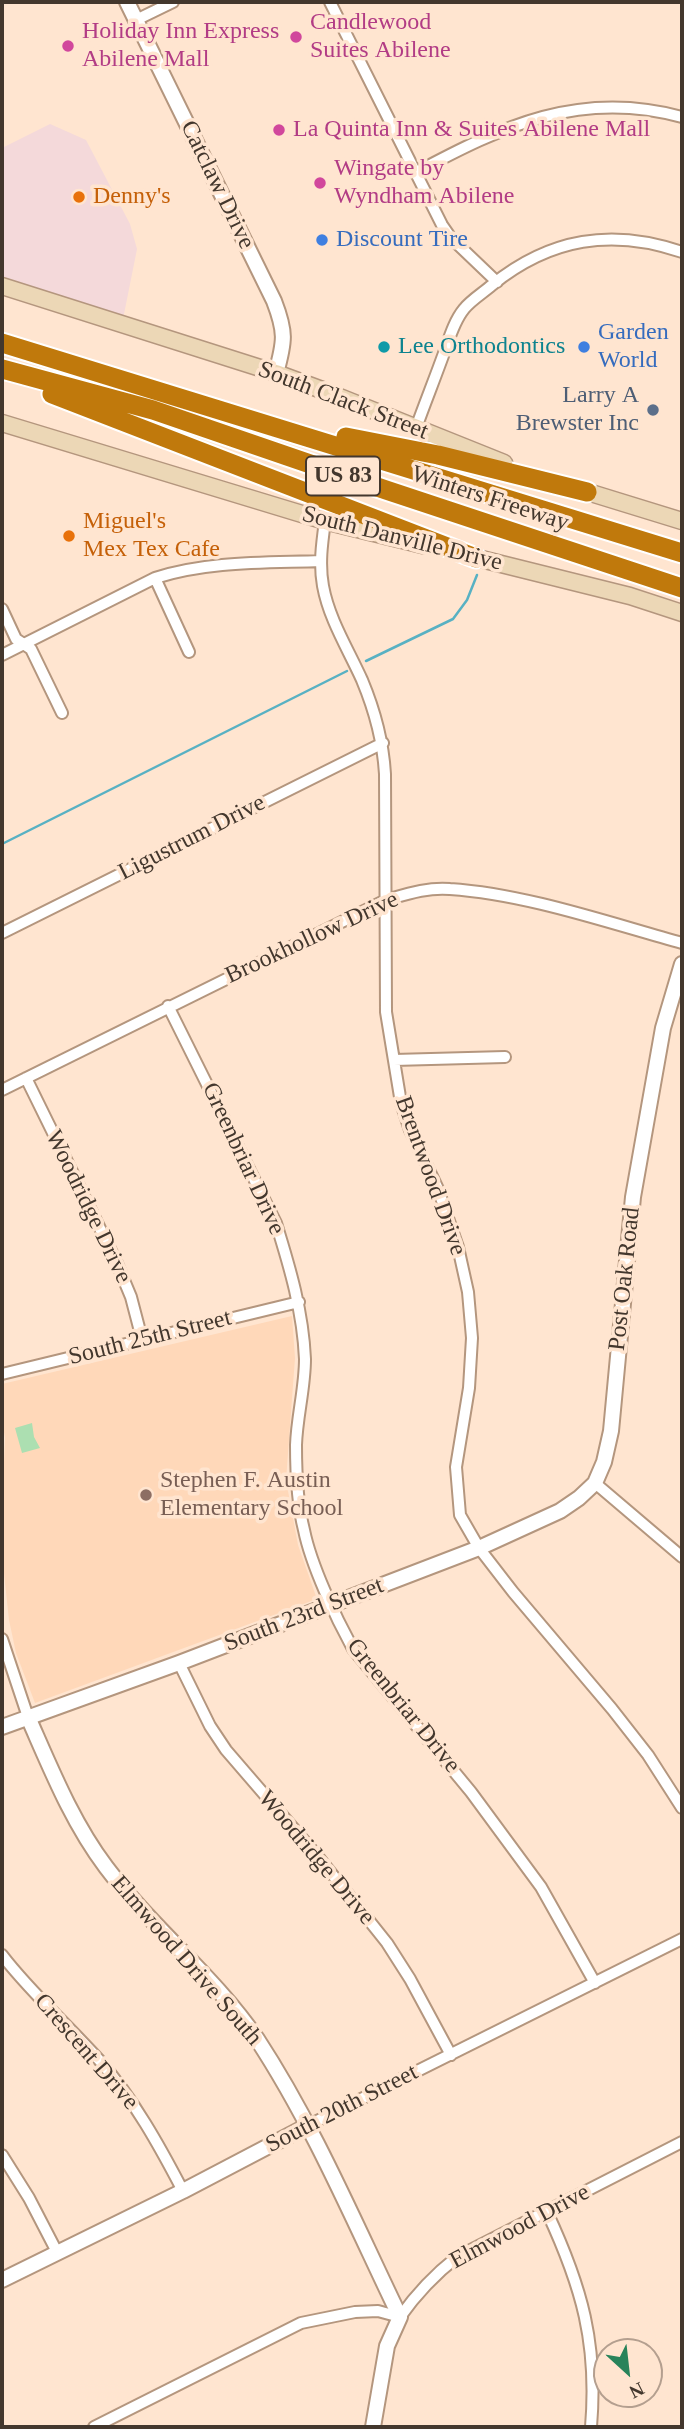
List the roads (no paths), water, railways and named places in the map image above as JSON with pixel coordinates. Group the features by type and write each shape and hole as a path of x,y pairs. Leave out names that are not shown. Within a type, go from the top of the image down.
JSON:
{"highway":[{"name":"Winters Freeway","path":"2,343 682,553"},
{"name":"Winters Freeway","path":"2,372 153,410 386,491 682,588"},
{"path":"2,372 476,558"},
{"path":"170,394 331,434 438,455 587,492"}],"main road":[{"name":"South Clack Street","path":"2,286 276,373 489,458 682,521"},
{"name":"South Danville Drive","path":"2,424 325,521 630,596 682,613"}],"street":[{"name":"Catclaw Drive","path":"127,2 274,301 282,323 284,345 276,373"},
{"path":"136,20 173,2"},
{"path":"330,2 415,173 451,237 497,282"},
{"path":"415,173 507,127 569,111 629,106 682,117"},
{"path":"416,428 453,328 463,310 518,266 555,248 577,241 606,238 661,245 682,252"},
{"name":"Brentwood Drive","path":"325,521 320,561 323,587 329,608 375,712 383,743 386,1012 401,1103 410,1130 442,1200 458,1247 468,1292 472,1338 469,1388 456,1467 460,1515 479,1548 513,1592 648,1755 682,1808"},
{"path":"2,655 155,578 208,566 320,561"},
{"path":"155,578 189,652"},
{"path":"2,610 16,639 31,649 62,713"},
{"name":"Ligustrum Drive","path":"2,933 383,743"},
{"name":"Brookhollow Drive","path":"2,1090 386,900 410,893 449,888 517,899 682,943"},
{"name":"Post Oak Road","path":"595,1483 604,1462 611,1431 633,1197 652,1083 663,1028 682,964"},
{"name":"Greenbriar Drive","path":"168,1006 276,1223 299,1302 304,1359 303,1395 296,1442 298,1490 304,1532 332,1604 353,1649 471,1792 541,1887 595,1983"},
{"path":"394,1060 505,1057"},
{"name":"Woodridge Drive","path":"26,1078 116,1261 131,1297 142,1339"},
{"name":"South 25th Street","path":"2,1374 299,1302"},
{"path":"595,1483 682,1557"},
{"name":"South 23rd Street","path":"2,1727 179,1663 479,1548 560,1511 595,1483"},
{"name":"Elmwood Drive South","path":"2,1639 28,1717 56,1781 87,1840 138,1905 241,2018 257,2040 307,2126 400,2317"},
{"name":"Woodridge Drive","path":"179,1663 210,1726 226,1750 320,1859 387,1943 410,1979 451,2055"},
{"name":"South 20th Street","path":"2,2280 682,1939"},
{"name":"Crescent Drive","path":"2,1955 125,2092 154,2136 183,2191"},
{"name":"Elmwood Drive","path":"373,2427 387,2346 400,2317 415,2295 434,2275 457,2257 682,2142"},
{"path":"2,2155 29,2198 57,2252"},
{"path":"547,2212 576,2281 586,2318 592,2356 591,2427"},
{"path":"94,2427 301,2323 366,2311 400,2317"}],"waterway":[{"path":"366,661 453,619 467,600 477,575"},
{"path":"2,844 347,671"}],"place":[{"name":"Candlewood Suites Abilene","path":"296,37"},
{"name":"Holiday Inn Express Abilene Mall","path":"68,46"},
{"name":"La Quinta Inn & Suites Abilene Mall","path":"279,130"},
{"name":"Wingate by Wyndham Abilene","path":"320,183"},
{"name":"Denny's","path":"79,197"},
{"name":"Discount Tire","path":"322,240"},
{"name":"Lee Orthodontics","path":"384,347"},
{"name":"Garden World","path":"584,347"},
{"name":"Larry A Brewster Inc","path":"653,410"},
{"name":"Miguel's Mex Tex Cafe","path":"69,536"},
{"name":"Stephen F. Austin Elementary School","path":"146,1495"}]}
